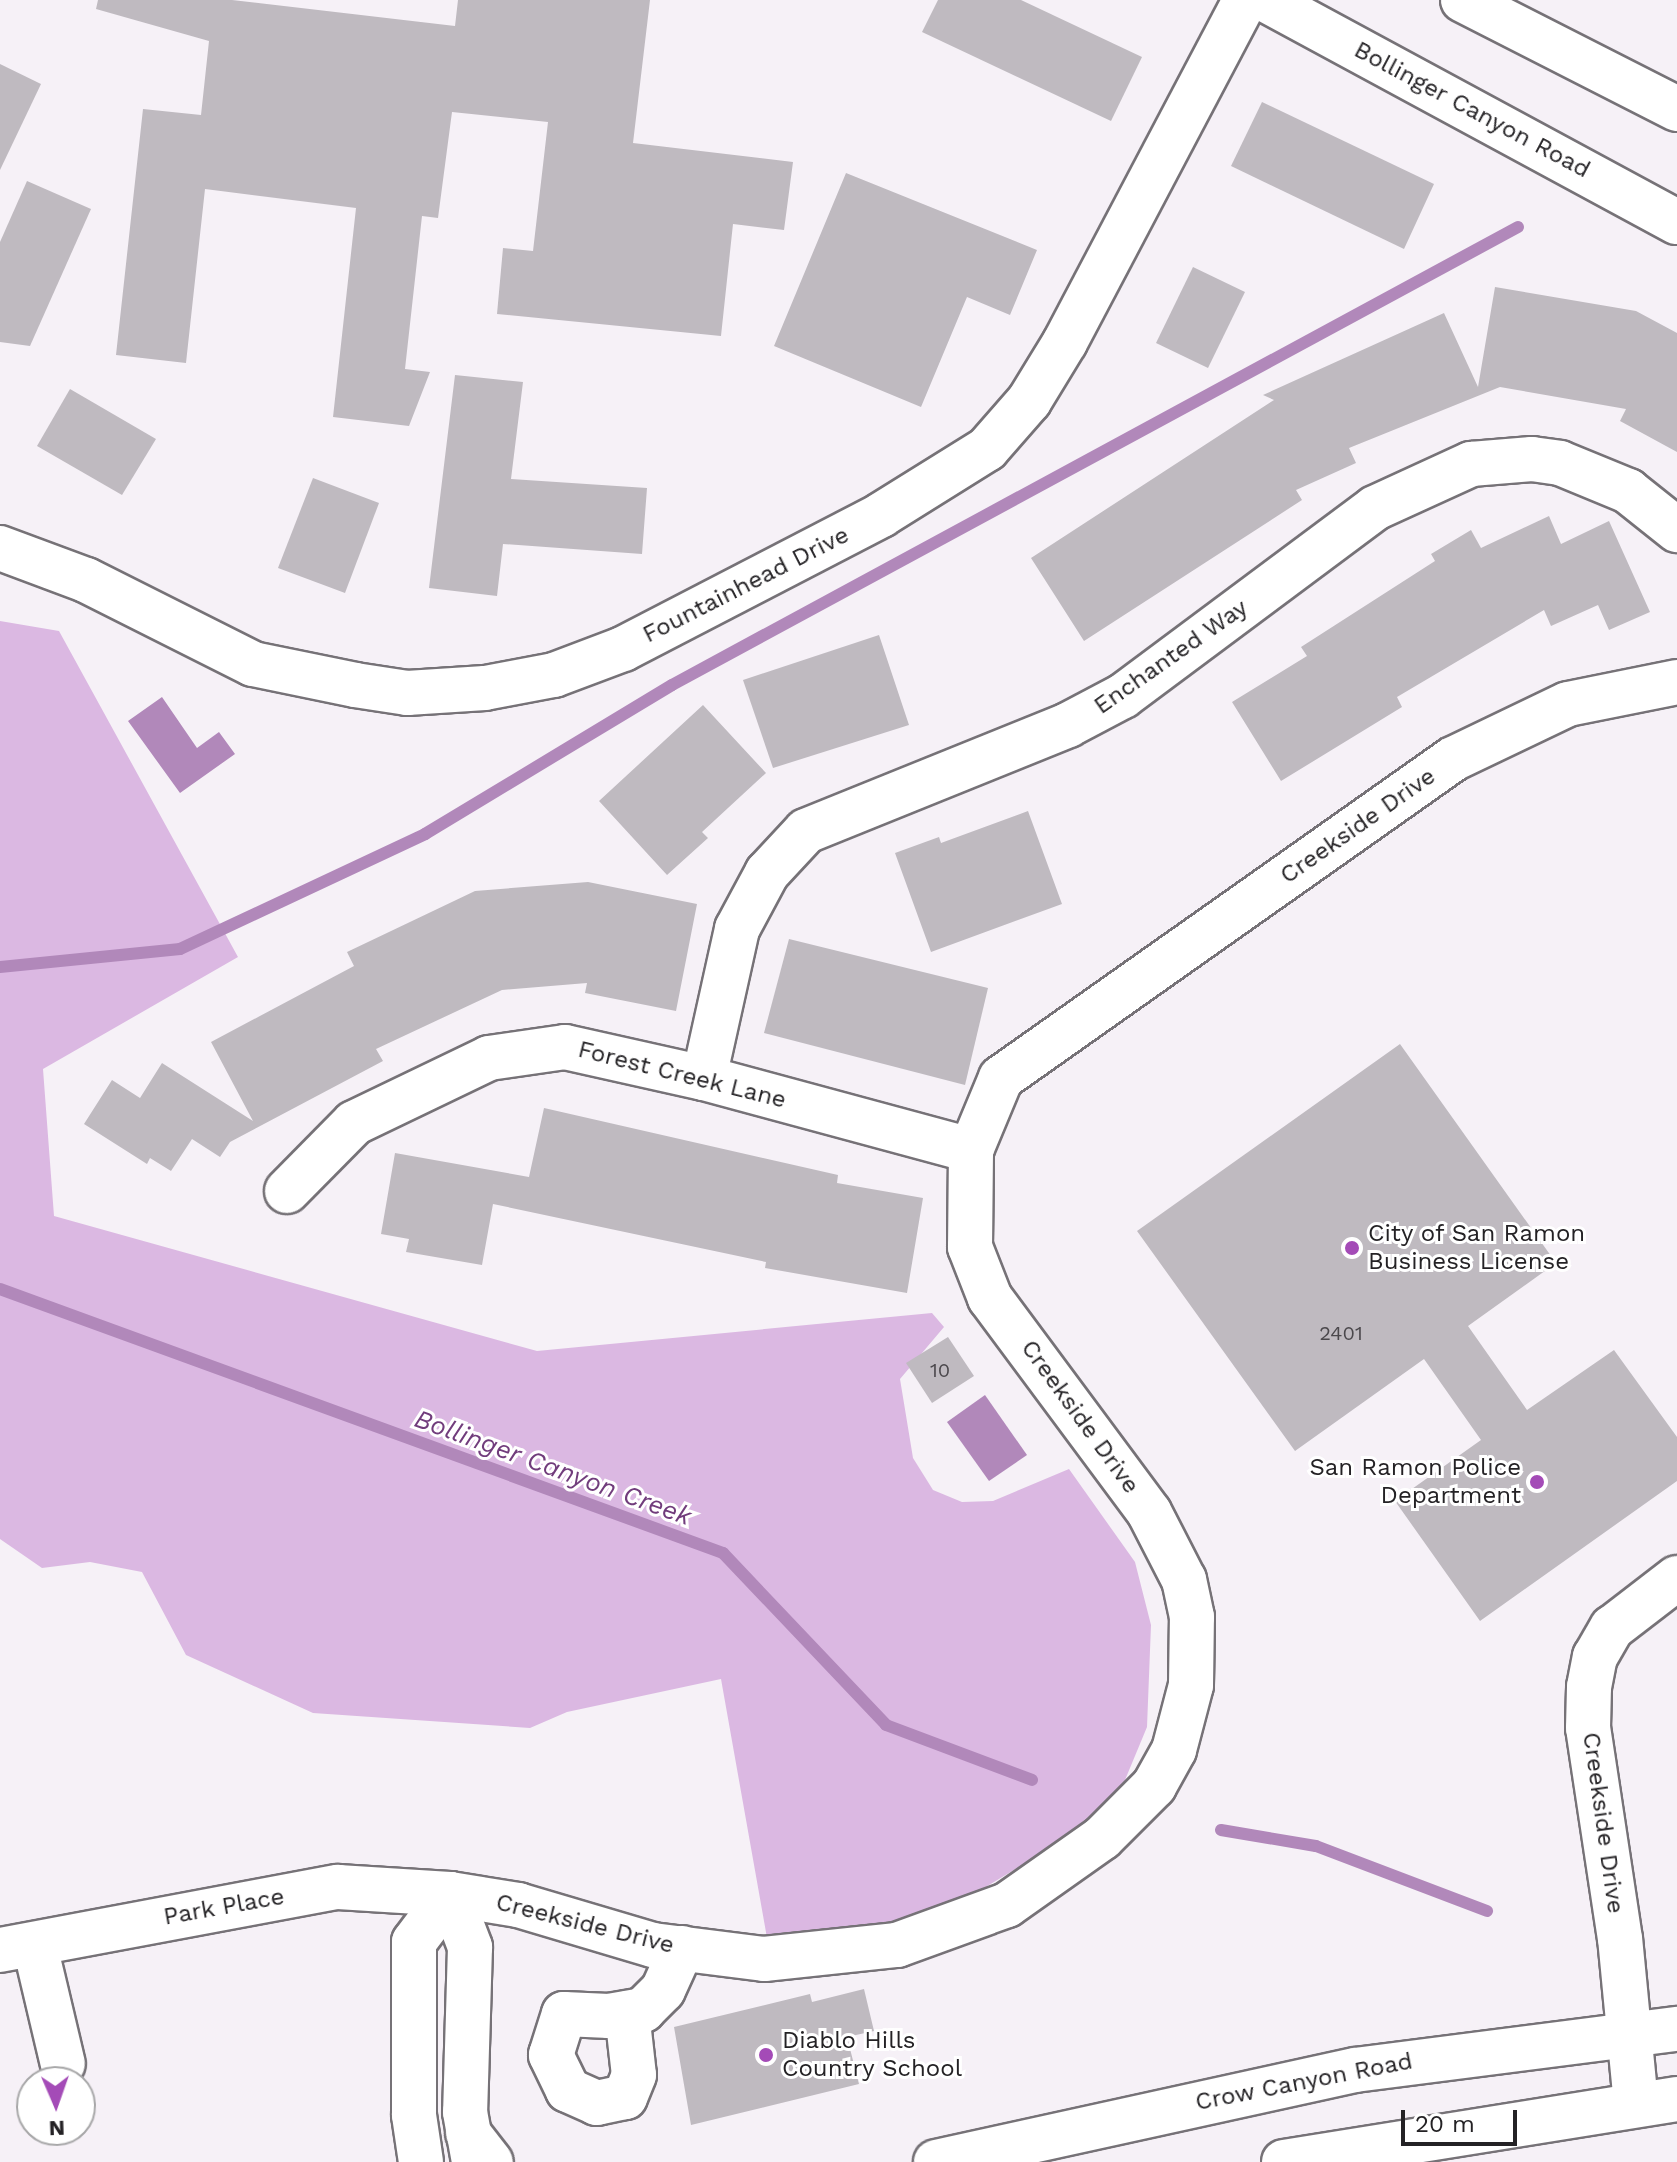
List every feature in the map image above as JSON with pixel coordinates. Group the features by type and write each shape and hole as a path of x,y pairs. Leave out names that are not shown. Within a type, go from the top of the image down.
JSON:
{"street":[{"name":"Fountainhead Drive","path":"0,548 99,586 253,664 355,685 407,693 485,688 554,675 623,649 881,515 987,449 1029,401 1065,342 1245,0"},
{"name":"Bollinger Canyon Road","path":"1266,0 1677,222"},
{"path":"1463,0 1677,109"},
{"name":"Enchanted Way","path":"704,1078 737,929 767,873 806,831 1068,725 1123,696 1375,508 1471,464 1532,459 1560,463 1628,491 1677,530"},
{"name":"Creekside Drive","path":"450,1894 518,1905 653,1945 764,1959 897,1945 1007,1905 1102,1838 1154,1786 1174,1750 1193,1653 1184,1580 1149,1512 990,1298 970,1247 971,1150 1001,1078 1453,759 1568,704 1677,682"},
{"name":"Forest Creek Lane","path":"287,1191 354,1123 489,1058 565,1047 704,1078 971,1150"},
{"name":"Creekside Drive","path":"1656,2102 1631,2031 1593,1765 1589,1687 1595,1657 1612,1628 1677,1578"},
{"name":"Park Place","path":"18,1948 338,1887 450,1894"},
{"path":"450,1894 470,1947 478,2152"},
{"path":"421,2162 414,2115 414,1942 450,1894"},
{"path":"18,1948 63,2064"},
{"path":"627,2013 643,2010 663,1990 682,1948"},
{"name":"Crow Canyon Road","path":"936,2162 1355,2070 1631,2031 1677,2029"},
{"path":"1284,2162 1656,2102"}],"shaded area":[{"path":"0,621 59,631 238,957 43,1069 54,1216 537,1351 932,1313 944,1327 900,1379 913,1458 933,1490 962,1502 993,1501 1069,1469 1135,1562 1151,1625 1147,1727 1125,1780 1084,1828 984,1888 906,1920 767,1938 721,1679 567,1712 530,1728 313,1713 186,1655 142,1572 90,1562 42,1568 0,1539"},
{"path":"162,697 197,748 219,732 235,754 180,793 128,721"},
{"path":"985,1395 1027,1455 989,1481 947,1422"}],"building":[{"path":"98,0 232,0 455,26 458,0 650,0 633,143 793,162 784,230 733,224 721,336 497,314 503,248 533,251 548,122 452,112 438,218 422,216 405,369 430,372 409,426 333,417 356,208 205,189 186,363 116,355 143,109 201,115 209,41 96,9"},
{"path":"938,0 1021,0 1142,57 1111,121 922,32"},
{"path":"0,64 41,84 0,170"},
{"path":"1262,102 1434,184 1404,249 1231,166"},
{"path":"846,173 1037,250 1010,315 967,297 921,407 774,346"},
{"path":"27,181 91,209 30,346 0,342 0,242"},
{"path":"1193,267 1245,292 1208,368 1156,343"},
{"path":"1495,287 1636,311 1677,333 1677,452 1620,421 1626,409 1500,387 1349,448 1356,463 1296,490 1302,500 1084,641 1031,558 1274,400 1263,395 1444,313 1478,387"},
{"path":"455,375 523,382 511,479 647,488 642,554 503,544 497,596 429,588"},
{"path":"70,389 156,439 122,495 37,446"},
{"path":"313,478 379,503 345,593 278,568"},
{"path":"1549,516 1561,544 1609,521 1650,612 1609,630 1598,605 1551,626 1544,610 1397,697 1402,707 1281,781 1232,702 1307,656 1301,647 1435,561 1431,554 1471,530 1481,548"},
{"path":"879,635 909,725 773,768 743,680"},
{"path":"703,705 766,773 702,832 708,838 667,875 599,801"},
{"path":"1028,811 1062,904 931,952 895,853 939,837 941,843"},
{"path":"588,882 697,904 676,1011 585,993 587,983 502,990 376,1049 383,1061 230,1142 220,1157 192,1139 171,1171 150,1158 147,1164 84,1124 112,1080 140,1098 162,1063 253,1121 211,1042 354,966 347,952 475,891"},
{"path":"789,939 988,988 965,1085 764,1033"},
{"path":"1400,1044 1556,1263 1468,1326 1527,1410 1614,1350 1677,1437 1677,1481 1480,1621 1395,1501 1481,1440 1424,1359 1295,1451 1137,1231"},
{"path":"544,1108 838,1175 837,1183 923,1198 907,1293 765,1268 766,1262 493,1204 482,1265 406,1252 409,1239 381,1234 395,1153 529,1177"},
{"path":"948,1337 974,1376 932,1403 906,1363"},
{"name":"Diablo Hills Country School","path":"864,1989 874,2031 847,2037 859,2084 691,2125 674,2027 810,1994 812,2002"}],"waterway":[{"path":"0,967 180,949 425,834 672,685 1518,227"},
{"name":"Bollinger Canyon Creek","path":"0,1289 723,1553 886,1725 1032,1780"},
{"name":"Bollinger Canyon Creek","path":"1221,1830 1316,1846 1487,1911"}],"place":[{"name":"City of San Ramon Business License","path":"1352,1248"},
{"name":"San Ramon Police Department","path":"1537,1482"},
{"name":"Diablo Hills Country School","path":"766,2055"}]}
